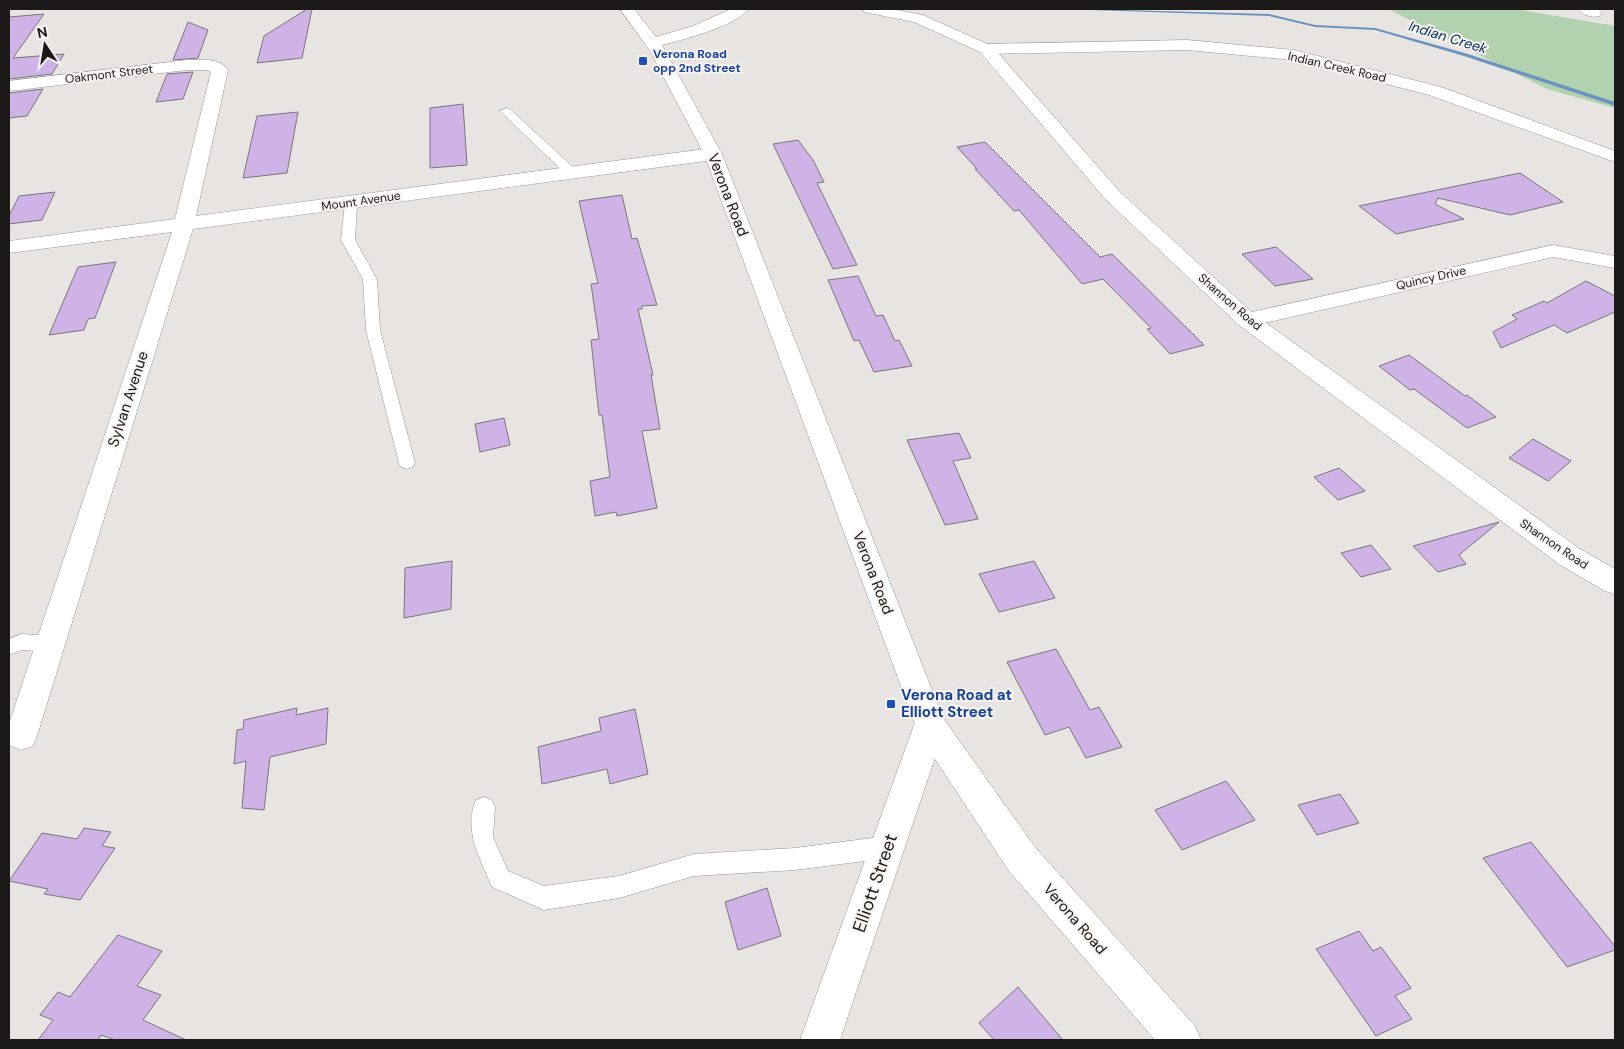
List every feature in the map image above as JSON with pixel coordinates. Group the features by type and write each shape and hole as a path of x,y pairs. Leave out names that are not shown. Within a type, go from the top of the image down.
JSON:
{"street":[{"name":"Verona Road","path":"627,9 657,49 713,154 930,725 1022,859 1181,1040"},
{"path":"657,49 678,52 701,39 714,29 716,24 741,9"},
{"name":"Shannon Road","path":"868,9 918,18 986,48 1112,196 1247,320 1570,557 1615,583"},
{"name":"Indian Creek Road","path":"986,48 1187,45 1294,55 1435,91 1615,157"},
{"name":"Oakmont Street","path":"9,86 187,65 210,65"},
{"name":"Sylvan Avenue","path":"15,740 51,644 184,225 220,70 210,65"},
{"name":"Mount Avenue","path":"9,247 713,154"},
{"name":"Quincy Drive","path":"1247,320 1553,251 1614,263"},
{"name":"Elliott Street","path":"820,1040 930,725"}],"lane":[{"path":"506,111 572,173"},
{"path":"351,203 348,240 370,279 373,330 407,463"},
{"path":"9,646 22,642 51,644"},
{"path":"484,807 482,837 500,879 544,898 619,887 694,864 795,859 888,847"}],"green space":[{"path":"1388,9 1515,9 1615,26 1615,108 1547,89"}],"building":[{"path":"307,9 312,9 302,58 257,63 264,36"},
{"path":"44,14 13,58 64,54 52,74 9,79 9,17"},
{"path":"188,22 208,30 198,58 173,60"},
{"path":"193,72 183,99 156,102 167,74"},
{"path":"43,89 27,116 9,118 9,93"},
{"path":"463,104 467,165 430,168 430,108"},
{"path":"298,112 287,173 243,178 257,116"},
{"path":"798,140 813,160 824,182 817,183 857,265 833,269 773,144"},
{"path":"985,142 1100,257 1112,254 1204,345 1170,354 1147,329 1151,328 1103,279 1082,284 1019,210 1014,211 957,147"},
{"path":"1520,173 1563,202 1510,215 1438,198 1435,204 1464,219 1396,234 1359,206"},
{"path":"55,192 42,220 9,224 9,216 19,196"},
{"path":"622,195 632,239 637,238 657,305 642,306 642,309 638,309 653,375 651,375 660,429 642,431 657,508 617,516 616,512 595,516 590,481 610,477 602,415 599,415 591,340 599,339 591,284 598,283 579,201"},
{"path":"1276,247 1313,279 1275,286 1242,254"},
{"path":"116,262 95,318 88,319 84,330 49,335 78,267"},
{"path":"858,276 876,316 883,315 895,341 899,340 912,366 874,372 859,340 854,341 828,280"},
{"path":"1586,281 1615,296 1615,312 1567,333 1554,325 1501,348 1493,332 1517,319 1512,315 1544,301 1547,303"},
{"path":"1409,355 1496,417 1467,428 1414,389 1410,390 1379,366"},
{"path":"504,418 510,445 480,452 475,424"},
{"path":"959,433 971,458 953,461 978,519 945,525 907,440"},
{"path":"1533,439 1571,461 1548,481 1509,458"},
{"path":"1339,468 1365,491 1338,500 1314,477"},
{"path":"1499,522 1459,555 1466,564 1438,572 1413,546"},
{"path":"1371,545 1391,569 1361,577 1341,553"},
{"path":"452,561 451,609 404,618 405,568"},
{"path":"1034,561 1055,598 999,612 979,574"},
{"path":"1056,649 1090,710 1099,707 1122,747 1086,758 1069,727 1045,735 1007,662"},
{"path":"297,708 296,715 328,708 326,744 270,757 264,810 242,808 246,761 234,764 237,730 243,729 244,720"},
{"path":"635,709 648,774 610,784 607,769 542,784 538,747 601,731 599,718"},
{"path":"1226,781 1255,820 1182,850 1155,810"},
{"path":"1340,794 1359,823 1317,835 1298,805"},
{"path":"84,828 111,832 102,846 115,848 80,900 44,894 48,889 9,881 42,833 77,839"},
{"path":"1531,842 1615,946 1615,950 1567,967 1483,858"},
{"path":"767,888 781,936 738,950 725,902"},
{"path":"1359,931 1373,951 1381,947 1411,988 1395,996 1412,1019 1376,1036 1316,949"},
{"path":"118,935 162,951 137,986 161,995 143,1020 186,1040 115,1040 101,1035 98,1040 38,1040 53,1020 40,1015 58,992 70,997"},
{"path":"1018,987 1063,1040 994,1040 979,1023"}],"waterway":[{"name":"Indian Creek","path":"977,9 1016,9"},
{"name":"Indian Creek","path":"1090,9 1269,15 1315,26 1375,29 1466,55 1615,104"}],"place":[{"name":"Verona Road opp 2nd Street","path":"643,61"},
{"name":"Verona Road at Elliott Street","path":"891,704"}]}
